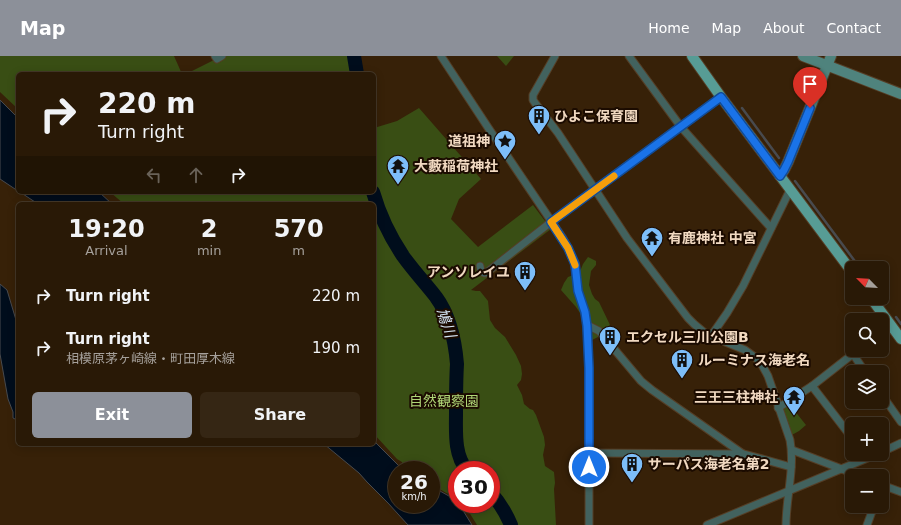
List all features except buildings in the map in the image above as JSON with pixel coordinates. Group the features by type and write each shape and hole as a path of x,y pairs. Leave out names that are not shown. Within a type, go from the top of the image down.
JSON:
{"main road":[{"path":"692,56 845,263"},
{"path":"876,305 901,340"}],"street":[{"path":"441,56 568,248 574,260 578,291 585,312 587,326 589,368 590,525"},
{"path":"555,56 535,91 533,100 558,133 627,238 688,318 702,331 740,348 756,358 768,376 792,450 786,525"},
{"path":"629,56 681,127 771,228"},
{"path":"803,56 829,61 901,94"},
{"path":"780,176 788,162 829,61"},
{"path":"480,266 481,271 486,273 551,222 721,97"},
{"path":"711,336 743,286 790,190"},
{"path":"587,326 599,331 641,381 652,390 744,454"},
{"path":"778,408 812,386 850,357"},
{"path":"812,386 845,429"},
{"path":"889,405 901,422"},
{"path":"889,449 901,444"},
{"path":"792,450 845,470"},
{"path":"589,453 744,454 791,467"},
{"path":"707,525 841,469 856,461"},
{"path":"889,488 901,492"},
{"path":"867,525 871,513"}],"green space":[{"path":"0,56 174,56 181,72 16,72 16,107 0,92"},
{"path":"222,56 350,56 354,72 190,72"},
{"path":"497,56 514,56 506,66"},
{"name":"自然観察園","path":"419,108 481,179 459,199 451,219 478,247 533,205 551,229 471,290 480,291 488,301 490,320 495,328 505,337 521,366 521,380 517,385 522,395 524,404 533,410 536,415 544,437 545,445 543,455 545,466 554,472 556,525 477,525 470,513 500,513 500,461 448,461 448,493 440,489 440,461 400,461 376,436 376,202 122,202 112,194 376,194 376,127 397,121"},
{"path":"588,257 596,261 596,265 591,271 589,285 592,294 599,302 610,325 604,331 597,331 600,336 592,340 592,331 576,307 561,290 568,277 579,273"},
{"path":"791,405 806,425 790,436 781,411"}],"water":[{"path":"0,100 16,116 16,190 0,179"},
{"path":"23,194 101,194 110,202 35,202"},
{"path":"0,284 7,290 16,320 16,419 13,418 13,412 8,399 0,354"},
{"path":"376,443 394,461 388,461 388,503 359,473 326,446 376,446"},
{"path":"440,491 448,496 448,513 465,513 472,525 408,525 397,513 440,513"}],"waterway":[{"name":"鳩川","path":"354,56 357,72"},
{"path":"742,108 779,158"},
{"path":"795,181 855,261"},
{"name":"鳩川","path":"374,194 382,217 403,256 441,304 451,329 457,364 457,443 462,461"},
{"path":"896,317 901,324"},
{"name":"鳩川","path":"500,505 511,525"}],"slow traffic":[{"path":"575,265 568,248 551,222 614,176"}],"place":[{"name":"ひよこ保育園","path":"539,136"},
{"name":"道祖神","path":"505,160"},
{"name":"大藪稲荷神社","path":"398,186"},
{"name":"有鹿神社 中宮","path":"652,258"},
{"name":"アンソレイユ","path":"525,292"},
{"name":"エクセル三川公園B","path":"610,356"},
{"name":"ルーミナス海老名","path":"682,380"},
{"name":"三王三柱神社","path":"794,416"},
{"name":"サーパス海老名第2","path":"632,484"}],"route":[{"path":"589,467 589,368 585,312 580,300 575,264 572,256 551,222 721,97 780,176 788,162 810,108"}]}
